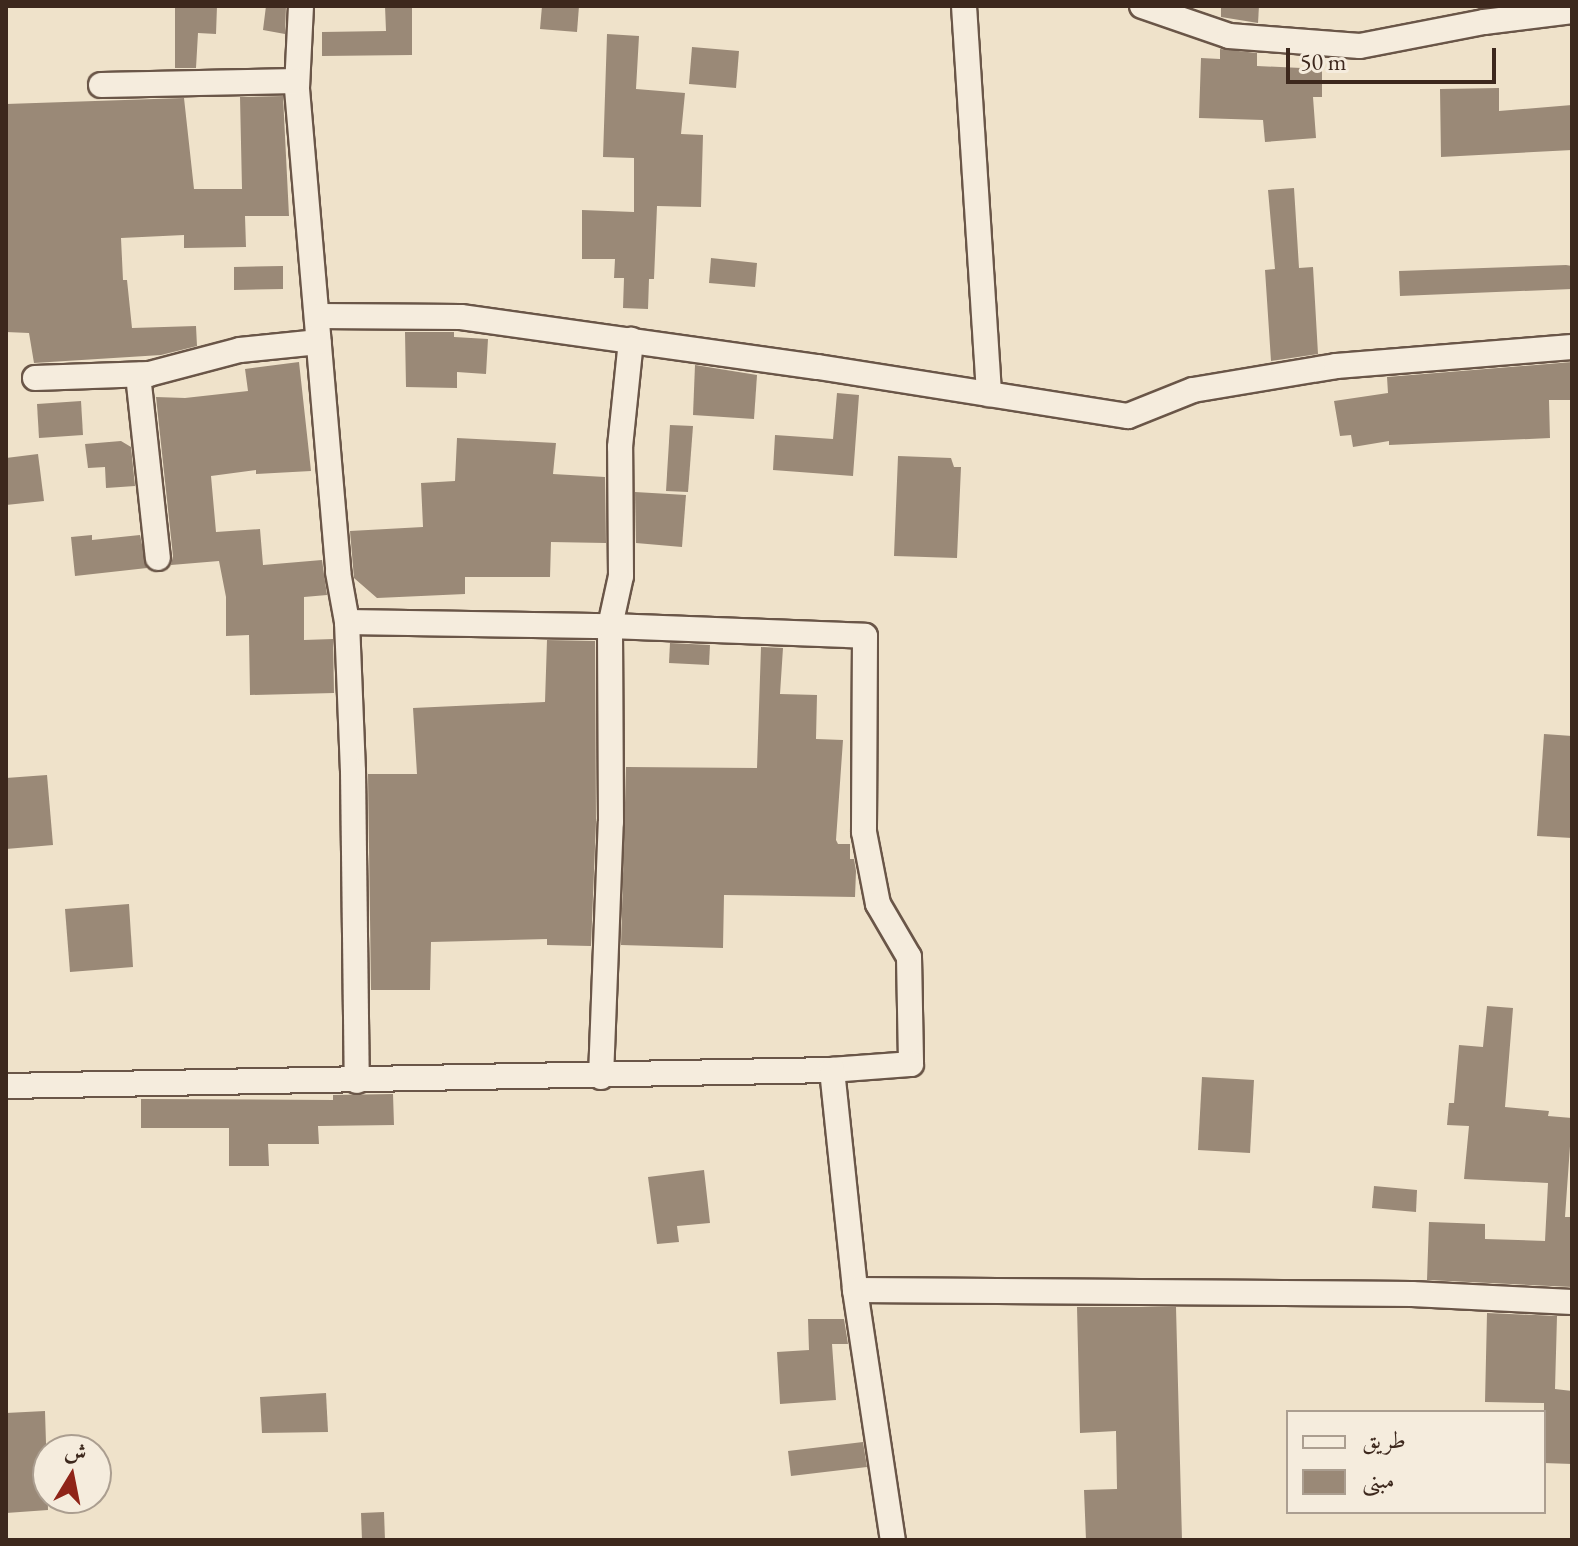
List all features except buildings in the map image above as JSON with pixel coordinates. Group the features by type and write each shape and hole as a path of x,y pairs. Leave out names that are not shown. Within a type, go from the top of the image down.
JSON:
{"street":[{"path":"301,6 297,81 338,572 347,622 353,771 357,1081"},
{"path":"964,6 989,394"},
{"path":"1142,6 1229,36 1360,46 1483,14 1572,11"},
{"path":"101,85 297,81"},
{"path":"317,316 461,317 1128,416 1193,390 1321,368 1572,347"},
{"path":"601,1077 611,822 610,626 621,576 620,447 631,340"},
{"path":"35,378 138,375 240,350 319,342"},
{"path":"138,375 158,558"},
{"path":"6,1086 601,1077 832,1070 911,1064 909,957 878,904 864,832 865,636 610,626 347,622"},
{"path":"832,1070 855,1290 893,1540"},
{"path":"855,1290 1412,1294 1572,1302"}]}
